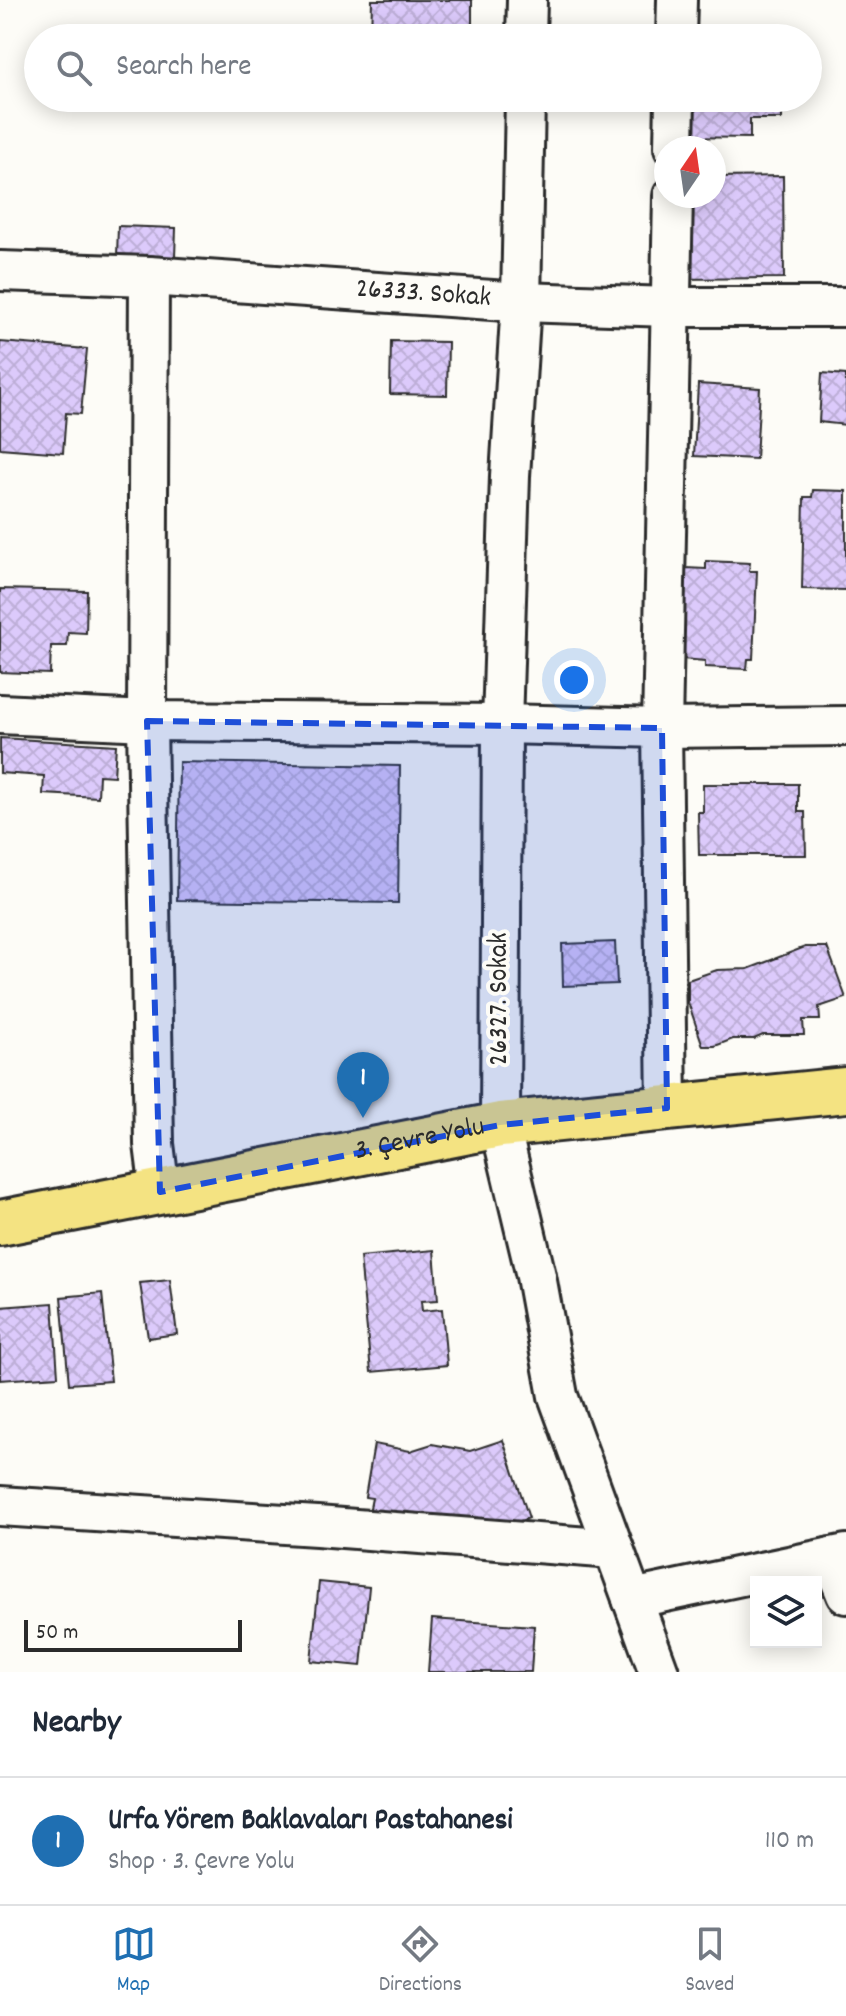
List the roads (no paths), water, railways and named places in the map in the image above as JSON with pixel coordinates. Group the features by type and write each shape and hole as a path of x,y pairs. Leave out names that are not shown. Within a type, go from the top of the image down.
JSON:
{"main road":[{"name":"3. Çevre Yolu","path":"0,1223 500,1125 846,1090"}],"street":[{"path":"526,24 527,0"},
{"path":"676,24 677,0"},
{"name":"26327. Sokak","path":"525,112 521,302 510,476 502,724 500,1125 536,1276 558,1396 659,1672"},
{"path":"674,136 675,112"},
{"path":"667,1108 662,728 673,208"},
{"name":"26333. Sokak","path":"0,271 149,276 521,302 670,307 846,307"},
{"path":"149,276 147,721 154,1144 160,1192"},
{"path":"0,714 147,721 662,728 846,726"},
{"path":"0,1506 614,1549"},
{"path":"632,1599 838,1556 846,1594"}],"place":[{"name":"Urfa Yörem Baklavaları Pastahanesi","path":"363,1118"}]}
